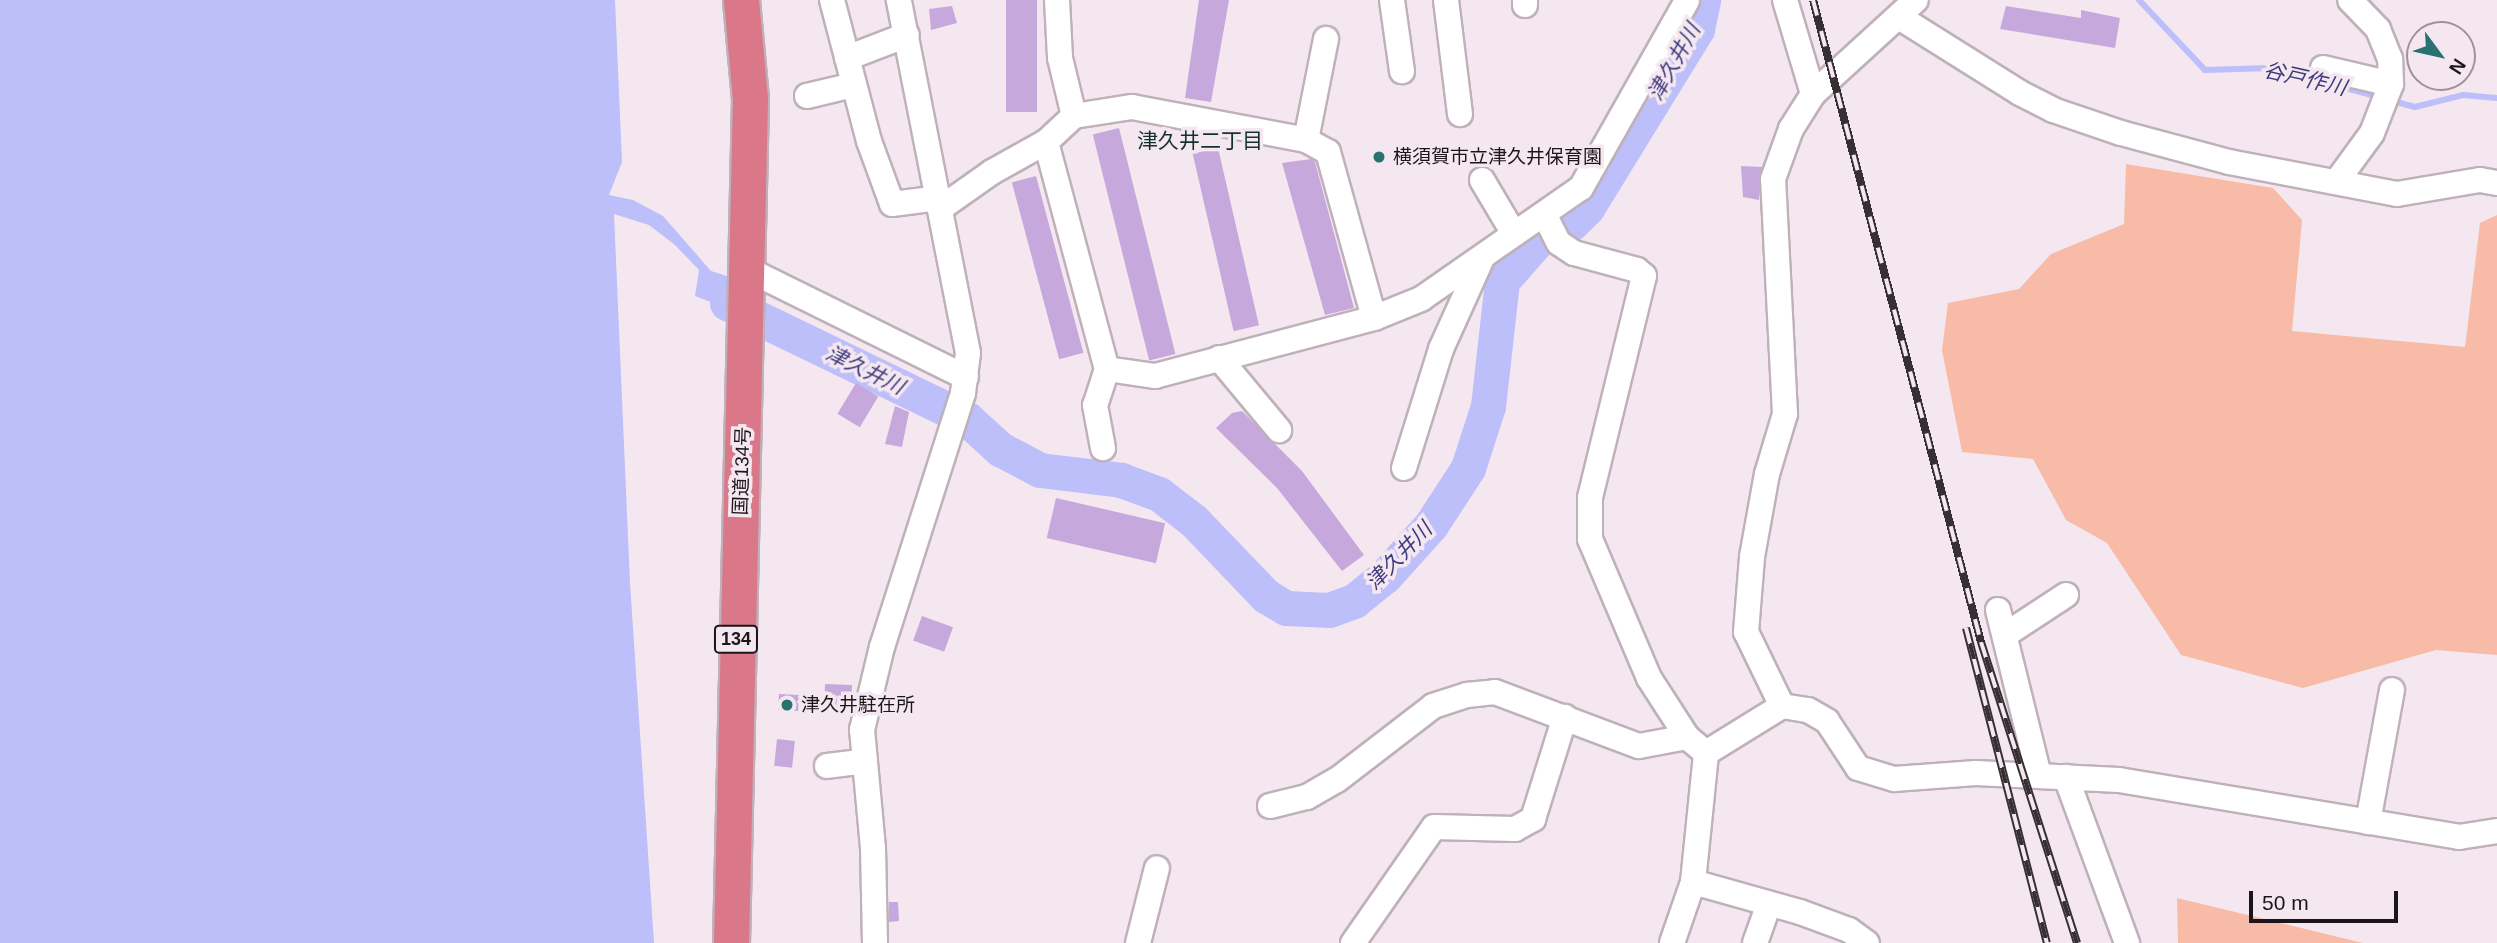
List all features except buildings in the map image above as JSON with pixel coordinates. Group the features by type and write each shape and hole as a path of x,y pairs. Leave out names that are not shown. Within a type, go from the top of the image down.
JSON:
{"highway":[{"name":"国道134号","path":"731,943 750,99 741,0"}],"street":[{"path":"832,0 853,85 892,204 940,203 1046,142 1074,116 1132,107 1306,140 1328,152 1374,317"},
{"path":"875,943 862,730 882,647 965,385 966,329 899,0"},
{"path":"1057,0 1060,58 1074,116"},
{"path":"1398,0 1402,71"},
{"path":"1446,0 1460,114"},
{"path":"1107,369 1155,376 1374,317 1420,299 1514,234 1550,227 1592,174 1687,0 1693,0"},
{"path":"1785,0 1813,94"},
{"path":"2337,181 2372,133 2391,85 2390,59 2378,29 2350,0"},
{"path":"1782,706 1746,632 1748,600 1768,474 1785,414 1773,178 1791,129 1813,94 1844,61 1908,9 2053,110 2229,163 2398,194 2491,176"},
{"path":"847,58 907,35"},
{"path":"1306,140 1326,39"},
{"path":"2323,68 2391,85"},
{"path":"807,96 853,85"},
{"path":"1046,142 1107,369 1095,405 1103,448"},
{"path":"1482,180 1514,234"},
{"path":"1550,227 1574,253 1637,270 1644,276 1590,498 1590,539 1649,678 1697,745 1693,882 1672,943"},
{"path":"1404,468 1441,349 1482,258"},
{"path":"747,269 965,385"},
{"path":"1219,358 1279,430"},
{"path":"2005,635 2066,595"},
{"path":"1998,610 2039,775"},
{"path":"2368,822 2392,690"},
{"path":"1270,806 1307,797 1337,780 1433,706 1467,695 1495,692 1639,746 1697,745 1782,706 1808,710 1827,721 1858,768 1895,779 1976,773 2119,780 2459,838 2497,831"},
{"path":"1353,943 1434,827 1515,829 1533,819 1565,717"},
{"path":"827,766 865,761"},
{"path":"2066,777 2127,943"},
{"path":"1138,943 1157,868"},
{"path":"1693,882 1849,930 1865,942"},
{"path":"1755,943 1769,904"}],"shaded area":[{"path":"2126,164 2273,188 2302,220 2292,331 2465,347 2480,223 2497,215 2497,655 2436,650 2303,688 2181,655 2107,543 2066,520 2033,459 1962,452 1942,350 1948,303 2019,289 2051,254 2124,224"},
{"path":"2177,898 2363,943 2178,943"}],"water":[{"path":"0,0 615,0 622,162 609,195 633,200 663,216 711,271 730,277 726,308 695,296 699,270 675,245 649,225 614,214 630,583 654,943 0,943"}],"waterway":[{"name":"津久井川","path":"727,303 967,419 1000,449 1040,470 1121,480 1159,494 1194,521 1266,596 1286,608 1329,610 1354,601 1385,576 1431,525 1468,468 1488,406 1502,281 1538,240 1572,223 1587,208 1697,29 1703,0"},
{"name":"谷戸作川","path":"2139,0 2205,70 2271,68 2379,97"},
{"name":"谷戸作川","path":"2389,100 2415,107 2463,95 2497,98"}],"railway":[{"path":"1813,0 1981,642 2077,943"},
{"path":"1966,628 2047,943"}],"place":[{"name":"横須賀市立津久井保育園","path":"1379,157"},
{"name":"津久井駐在所","path":"787,705"}],"district":[{"name":"津久井二丁目","path":"1200,141"}]}
